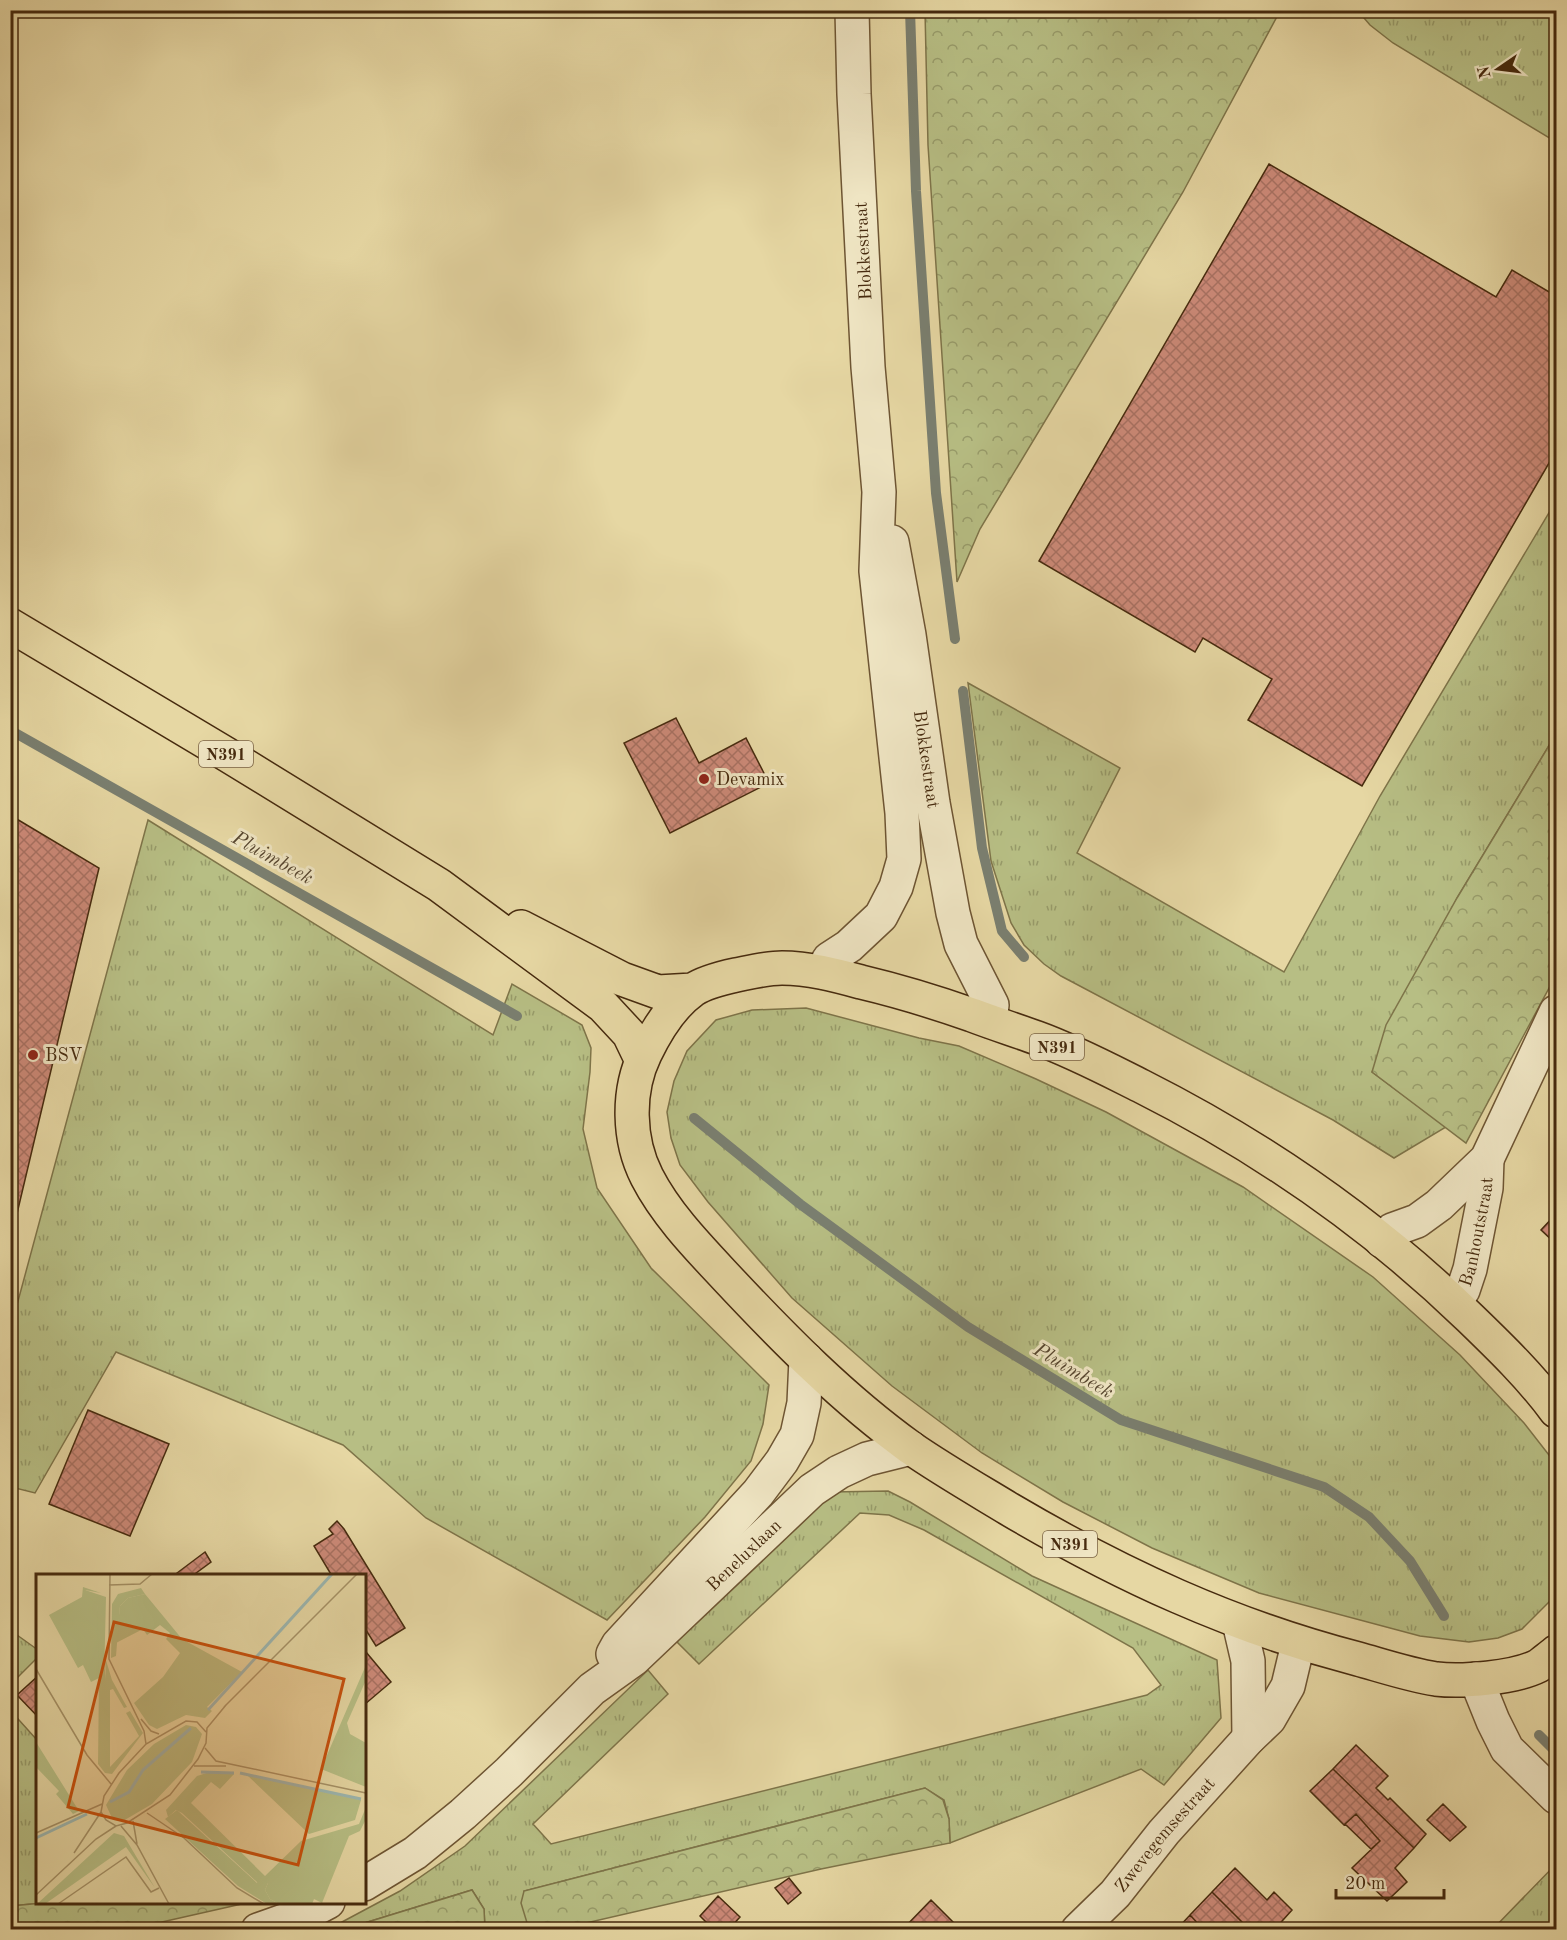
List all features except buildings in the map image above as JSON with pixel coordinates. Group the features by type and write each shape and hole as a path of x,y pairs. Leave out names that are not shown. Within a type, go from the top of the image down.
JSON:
{"main road":[{"name":"N391","path":"10,625 439,885 622,979 658,992 693,990 720,978 755,971 783,968 823,972 926,998 1044,1041 1195,1113 1268,1157 1342,1208 1454,1302 1553,1400"},
{"name":"N391","path":"439,885 603,1006 628,1034 642,1061"},
{"name":"N391","path":"693,990 657,1030 634,1080 632,1104 638,1154 647,1176 667,1209 698,1247 806,1359 911,1448 1028,1520 1122,1572 1191,1603 1298,1644 1437,1679 1476,1679 1508,1674 1551,1662"}],"street":[{"name":"Blokkestraat","path":"823,972 830,959 849,946 881,916 896,887 904,859 902,813 876,571 879,492 868,367 852,10"},
{"name":"Blokkestraat","path":"879,492 897,562 952,913 961,944 992,1005 990,1021"},
{"name":"Banhoutstraat","path":"1382,1241 1392,1230 1417,1221 1439,1205 1487,1159 1557,1012"},
{"name":"Banhoutstraat","path":"1454,1302 1463,1290 1470,1269 1486,1188 1487,1159"},
{"name":"Beneluxlaan","path":"592,1689 618,1645 758,1493 782,1461 797,1435 804,1402 806,1359"},
{"name":"Beneluxlaan","path":"366,1883 415,1853 463,1814 509,1772 592,1689 634,1659 812,1490 839,1472 867,1459 911,1448"},
{"path":"1239,1622 1248,1661 1250,1738"},
{"name":"Zwevegemsestraat","path":"1078,1929 1114,1894 1164,1832 1269,1719 1288,1686 1298,1644"},
{"path":"1476,1679 1493,1721 1508,1749 1557,1797"},
{"path":"258,1929 309,1912 324,1904"}],"green space":[{"path":"925,11 1280,11 1183,192 980,529 957,582 928,145"},
{"path":"1358,11 1556,11 1556,142 1393,43 1370,25"},
{"path":"1556,501 1556,734 1457,898 1372,1072 1446,1127 1394,1158 1333,1120 1061,976 1024,945 1011,923 991,861 968,683 1120,768 1077,853 1284,972 1380,796"},
{"path":"1556,734 1556,975 1466,1143 1372,1072 1386,1025 1457,898"},
{"path":"148,820 493,1035 512,984 582,1025 591,1048 583,1129 597,1188 651,1268 769,1385 763,1424 751,1461 705,1517 607,1620 426,1518 343,1445 116,1352 35,1493 11,1487 11,1327"},
{"path":"806,1008 919,1038 959,1046 1106,1112 1243,1187 1373,1277 1460,1355 1524,1423 1556,1464 1556,1595 1522,1629 1498,1638 1469,1642 1420,1636 1259,1593 1152,1548 1063,1502 982,1453 892,1386 792,1298 708,1202 680,1165 671,1138 667,1112 674,1081 687,1051 716,1020 752,1010"},
{"path":"888,1491 1032,1576 1217,1660 1221,1718 1164,1785 1141,1769 950,1843 949,1819 944,1800 925,1788 524,1891 528,1926 550,1929 485,1929 484,1909 472,1890 345,1929 327,1930 400,1891 465,1846 648,1670 668,1694 533,1824 551,1844 1147,1695 1161,1685 1133,1648 924,1530 889,1515 860,1513 699,1664 675,1640 831,1492"},
{"path":"10,1630 36,1649 36,1659 11,1684"},
{"path":"10,1710 36,1739 36,1904 11,1906"},
{"path":"925,1788 943,1800 949,1819 950,1843 821,1869 560,1929 528,1926 521,1903 524,1891"},
{"path":"1556,1864 1556,1929 1493,1929"},
{"path":"472,1890 484,1909 485,1929 345,1929"},
{"path":"36,1904 242,1904 131,1929 11,1929 11,1906"}],"waterway":[{"path":"910,10 916,191 936,493 955,639"},
{"path":"963,691 982,848 1002,931 1024,957"},
{"name":"Pluimbeek","path":"10,730 517,1016"},
{"name":"Pluimbeek","path":"694,1118 800,1204 968,1327 1121,1420 1324,1487 1369,1517 1410,1561 1444,1616"},
{"name":"Pluimbeek","path":"1539,1735 1556,1752"}],"place":[{"name":"Devamix","path":"704,779"},
{"name":"BSV","path":"33,1055"}]}
